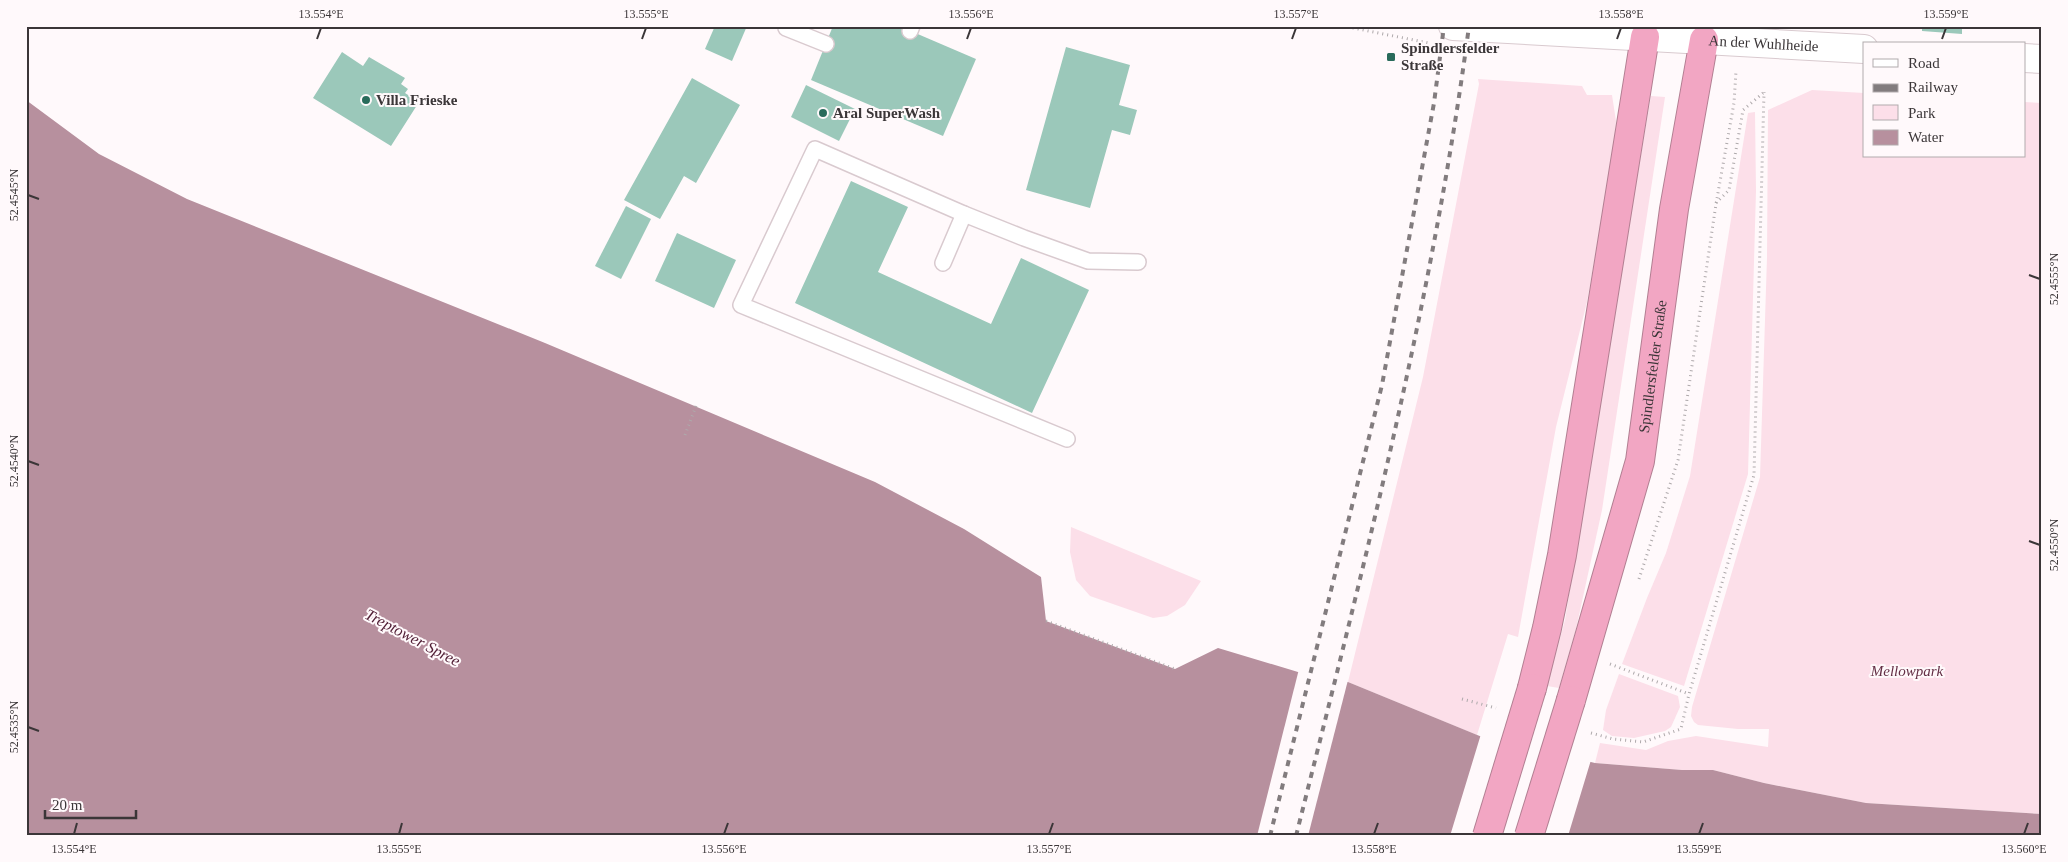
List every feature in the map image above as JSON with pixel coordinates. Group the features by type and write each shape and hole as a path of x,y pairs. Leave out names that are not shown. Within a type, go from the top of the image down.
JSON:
{"highway":[{"path":"1486,836 1532,688 1562,555 1646,32"},
{"name":"Spindlersfelder Straße","path":"1529,836 1571,700 1640,461 1674,209 1704,33"}],"main road":[{"name":"An der Wuhlheide","path":"1452,26 1704,33 1863,49"},
{"path":"2026,58 2042,59"}],"lane":[{"path":"787,26 786,28 826,44"},
{"path":"1067,439 741,305 815,149 964,214 1088,261 1138,262"},
{"path":"943,263 964,214"}],"path":[{"path":"1588,732 1613,739 1643,742 1681,729 1689,694 1754,475 1764,92 1743,110 1729,190 1716,204 1734,103 1736,70"},
{"path":"685,435 696,406"},
{"path":"1046,621 1175,670"},
{"path":"1609,664 1689,694"}],"green space":[{"path":"1478,79 1582,86 1587,95 1612,95 1616,121 1615,142 1587,302 1556,427 1518,637 1508,634 1477,735 1348,682 1423,377 1479,84"},
{"name":"Mellowpark","path":"1812,90 1863,93 1863,158 2026,158 2026,102 2042,103 2042,814 1866,803 1764,783 1713,770 1682,770 1595,763 1600,743 1646,750 1668,741 1696,736 1768,747 1769,729 1738,729 1698,725 1691,716 1692,707 1760,477 1767,257 1768,110"},
{"path":"1651,96 1665,97 1602,510 1576,629 1559,688 1547,686 1565,620 1612,324"},
{"path":"1755,112 1756,191 1748,474 1684,686 1622,664 1666,553 1690,476 1748,113"},
{"path":"1071,527 1201,581 1185,605 1167,616 1153,618 1090,596 1076,580 1070,552"},
{"path":"1619,674 1678,696 1680,707 1671,727 1665,731 1634,738 1612,736 1603,730 1606,710"}],"water":[{"name":"Treptower Spree","path":"26,100 99,154 187,199 545,343 875,482 964,529 1041,577 1046,621 1175,669 1218,648 1298,672 1348,682 1536,759 1566,756 1595,763 1682,770 1713,770 1764,783 1866,803 2042,814 2042,836 26,836"}],"pier":[{"path":"1299,669 1348,680 1308,836 1257,836"},
{"path":"1481,734 1536,757 1566,754 1591,760 1568,836 1450,836"}],"building":[{"path":"715,26 747,26 732,61 705,49"},
{"path":"833,26 899,26 976,59 943,136 811,80"},
{"path":"1922,26 1962,26 1962,34 1922,31"},
{"path":"1066,47 1130,65 1119,105 1137,110 1130,135 1112,130 1090,208 1026,190"},
{"name":"Villa Frieske","path":"342,52 363,66 369,57 405,78 401,84 408,89 405,93 419,102 391,146 313,98"},
{"path":"692,78 740,105 696,183 684,176 660,219 624,200"},
{"name":"Aral SuperWash","path":"806,85 855,109 839,141 791,117"},
{"path":"851,181 908,207 878,272 991,324 1021,258 1089,290 1032,413 795,303"},
{"path":"626,206 651,219 621,279 595,266"},
{"path":"677,233 736,260 714,308 655,281"}],"railway":[{"path":"1270,836 1382,385 1434,103 1444,26"},
{"path":"1296,836 1371,535 1416,332 1454,129 1469,26"}],"place":[{"name":"Spindlersfelder Straße","path":"1391,57"},
{"name":"Villa Frieske","path":"366,100"},
{"name":"Aral SuperWash","path":"823,113"}]}
